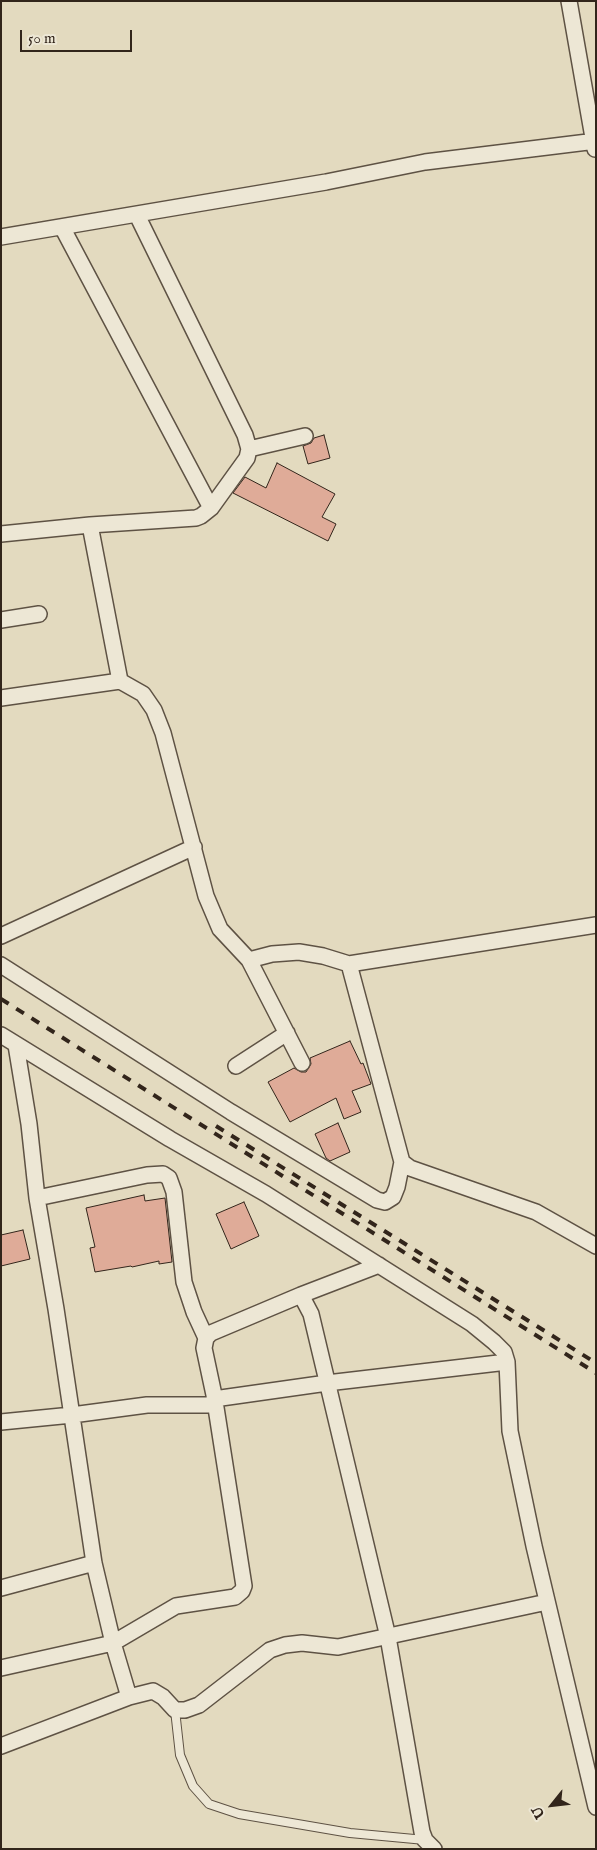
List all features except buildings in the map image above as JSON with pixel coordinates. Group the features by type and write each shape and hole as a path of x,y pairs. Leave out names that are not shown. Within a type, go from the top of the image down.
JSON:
{"street":[{"path":"1,237 326,182 425,162 595,144 569,1"},
{"path":"1,534 90,525 196,518 211,508 247,458 249,449 245,435 137,215"},
{"path":"62,227 211,508"},
{"path":"249,449 305,436"},
{"path":"90,525 120,681"},
{"path":"1,620 38,614"},
{"path":"1,698 120,681 143,694 154,710 163,733 206,896 220,929 249,960 302,1063"},
{"path":"1,936 194,847"},
{"path":"249,960 272,954 299,952 323,956 349,964 596,925"},
{"path":"1,965 231,1112 377,1200 385,1202 393,1198 402,1162 349,964"},
{"path":"236,1066 287,1033"},
{"path":"1,1036 170,1139 266,1194 472,1324 504,1352 510,1431 547,1602 596,1807"},
{"path":"16,1045 29,1124 37,1198 56,1309 94,1563 113,1643 129,1697"},
{"path":"402,1162 410,1168 536,1212 596,1246"},
{"path":"37,1198 147,1175 163,1174 169,1178 174,1192 184,1282 194,1312 206,1338"},
{"path":"1,1668 113,1643 171,1608 182,1604 235,1597 242,1591 244,1586 204,1348 206,1338 211,1332 379,1265"},
{"path":"301,1295 311,1314 388,1637 422,1832 430,1844"},
{"path":"1,1422 147,1405 214,1402 327,1383 506,1362"},
{"path":"1,1588 94,1563"},
{"path":"1,1746 129,1697 153,1691 163,1696 175,1710 185,1710 199,1705 270,1650 285,1645 302,1643 338,1647 547,1602"}],"lane":[{"path":"175,1710 180,1755 192,1786 209,1804 239,1814 350,1833 430,1844"}],"railway":[{"path":"1,999 596,1373"},
{"path":"216,1126 596,1363"}]}
